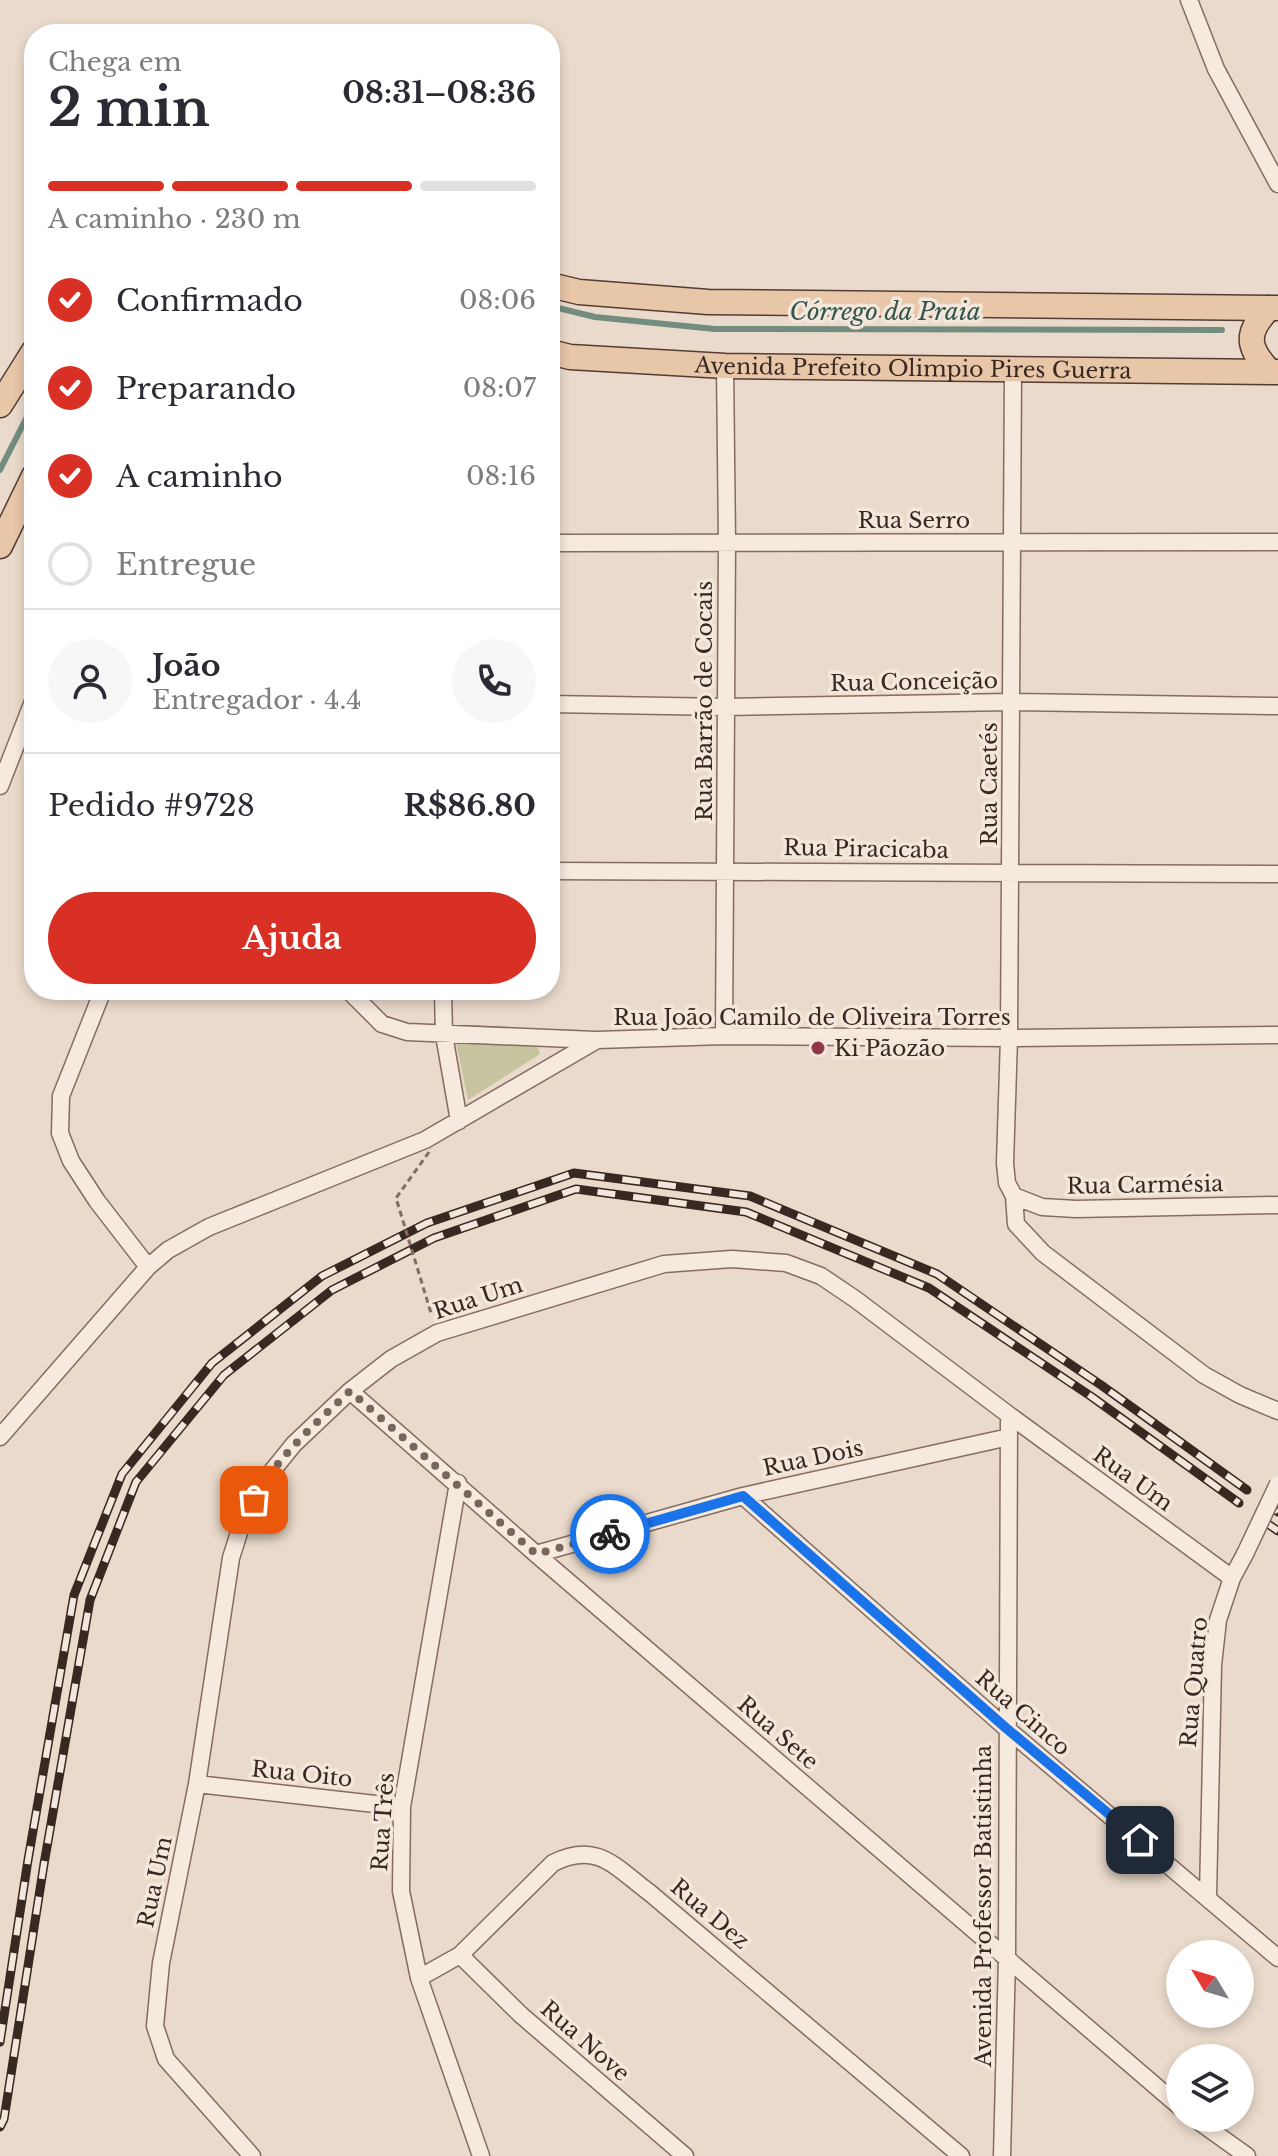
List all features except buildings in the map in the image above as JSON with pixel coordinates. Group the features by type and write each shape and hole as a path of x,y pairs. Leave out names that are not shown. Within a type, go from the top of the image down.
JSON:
{"main road":[{"path":"560,287 606,295 708,302 1274,308"},
{"path":"1273,371 1255,354 1252,333 1254,325 1274,308"},
{"name":"Avenida Prefeito Olimpio Pires Guerra","path":"560,357 725,366 1273,371"},
{"path":"0,405 24,367"},
{"path":"0,546 24,497"}],"street":[{"path":"1189,0 1216,69 1278,184"},
{"name":"Rua Barrão de Cocais","path":"724,1036 725,366"},
{"name":"Rua Caetés","path":"1013,370 1009,1038 1005,1163 1007,1183 1014,1196 1016,1224 1043,1253 1204,1375 1278,1411"},
{"name":"Rua Serro","path":"560,543 1278,542"},
{"name":"Rua Conceição","path":"560,704 726,707 1011,702 1278,706"},
{"path":"0,786 24,725"},
{"name":"Rua Piracicaba","path":"560,871 1278,874"},
{"path":"99,1000 61,1096 60,1133 71,1161 97,1201 148,1267"},
{"path":"358,1000 382,1024 407,1032 597,1040"},
{"path":"443,1000 444,1035 459,1121"},
{"name":"Rua João Camilo de Oliveira Torres","path":"0,1437 148,1267 168,1250 209,1227 425,1140 597,1040 724,1036 1009,1038 1278,1035"},
{"name":"Rua Carmésia","path":"1014,1196 1042,1207 1076,1209 1278,1205"},
{"name":"Rua Um","path":"252,2156 166,2059 155,2026 161,1963 197,1784 231,1558 243,1520 264,1481 294,1444 350,1391 391,1359 437,1333 664,1264 732,1259 786,1263 821,1276 855,1299 1232,1578"},
{"name":"Rua Sete","path":"350,1391 1166,2095"},
{"name":"Avenida Professor Batistinha","path":"1002,2156 1007,1958 1009,1415"},
{"name":"Rua Dois","path":"536,1554 743,1496 1009,1437"},
{"name":"Rua Três","path":"458,1483 402,1807 401,1891 419,1978 481,2156"},
{"name":"Rua Quatro","path":"1208,1896 1213,1665 1218,1620 1232,1578 1278,1484"},
{"name":"Rua Cinco","path":"743,1496 1006,1728 1278,1958"},
{"name":"Rua Oito","path":"197,1784 402,1807"},
{"name":"Rua Dez","path":"419,1978 460,1955 553,1863 572,1854 590,1853 650,1893 961,2156"},
{"name":"Rua Nove","path":"460,1955 521,2015 685,2156"},
{"path":"1214,2132 1247,2156"}],"path":[{"path":"429,1152 396,1198 431,1313"}],"shaded area":[{"path":"456,1043 537,1046 540,1054 468,1100"}],"waterway":[{"name":"Córrego da Praia","path":"560,308 595,317 715,329 1222,330"},
{"name":"Córrego da Praia","path":"0,470 24,423"}],"railway":[{"path":"0,2042 74,1595 122,1474 212,1363 322,1276 427,1223 574,1173 750,1196 937,1274 1101,1385 1247,1490"},
{"path":"0,2127 4,2119 90,1600 136,1482 224,1375 332,1290 434,1238 576,1189 746,1212 929,1288 1092,1397 1239,1503"},
{"path":"1268,1524 1278,1531"}],"way so far":[{"path":"254,1500 264,1481 294,1444 350,1391 536,1554 610,1534"}],"place":[{"name":"Ki Pãozão","path":"818,1048"}],"route":[{"path":"610,1534 743,1496 1006,1728 1140,1840"}]}
